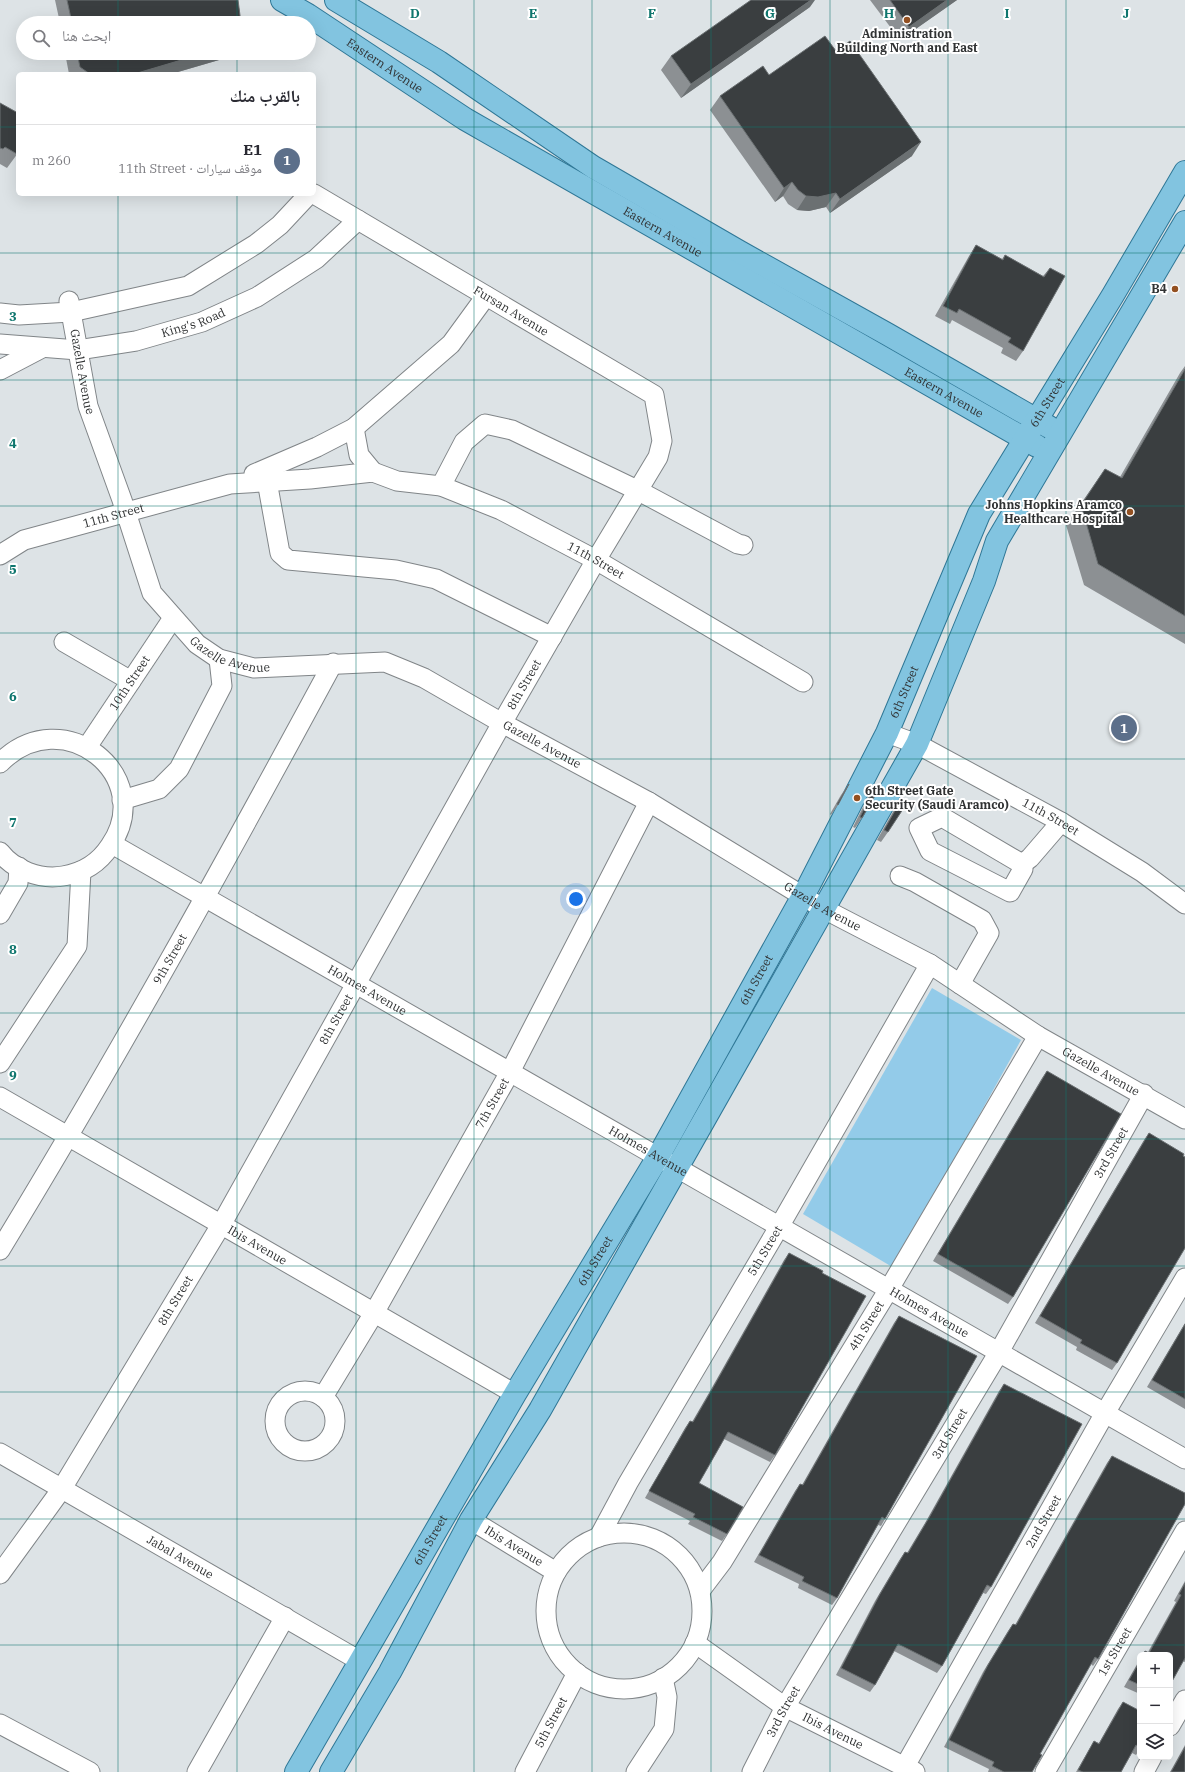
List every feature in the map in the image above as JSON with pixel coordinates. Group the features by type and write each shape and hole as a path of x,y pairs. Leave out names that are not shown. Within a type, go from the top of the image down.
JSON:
{"main road":[{"name":"Eastern Avenue","path":"282,0 310,16"},
{"name":"Eastern Avenue","path":"336,0 439,62 593,168 1061,434"},
{"name":"Eastern Avenue","path":"316,20 465,119 1049,453"},
{"name":"6th Street","path":"330,1772 390,1672 471,1520 540,1410 887,732 979,514 1113,295 1185,172"},
{"name":"6th Street","path":"296,1772 515,1394 667,1162 824,909 917,744 984,581 997,541 1185,222"}],"street":[{"name":"Fursan Avenue","path":"316,195 654,395 662,442 658,457"},
{"path":"0,313 19,315 188,286 256,244 280,225 307,196"},
{"name":"King's Road","path":"0,344 78,350 136,341 202,322 257,297 316,259 358,220"},
{"name":"11th Street","path":"0,555 24,540 126,511 266,475 354,428 451,344 486,296"},
{"name":"Gazelle Avenue","path":"70,306 88,406 126,511 152,593 197,644 219,659 254,668 333,663 385,662 424,678 502,723 649,802 824,909 930,964 1038,1036 1144,1094 1185,1119"},
{"path":"0,370 42,348"},
{"path":"440,486 464,442 485,424 512,430 637,490 738,544 743,545"},
{"name":"11th Street","path":"354,428 359,455 373,472"},
{"name":"8th Street","path":"0,1574 61,1490 221,1225 502,723 637,490 658,457"},
{"name":"11th Street","path":"266,475 310,479 373,472 397,481 440,486 501,510 596,560 803,682"},
{"path":"266,475 280,553 288,560 396,570 436,579 552,637"},
{"name":"10th Street","path":"87,747 173,618"},
{"path":"64,642 131,681"},
{"path":"122,800 159,789 179,769 222,686 219,659"},
{"name":"9th Street","path":"0,1250 69,1137 206,898 333,663"},
{"name":"11th Street","path":"887,732 917,744 1061,822 1142,872 1185,904"},
{"path":"0,763 20,747 35,741 57,738 67,740 87,747 97,754 111,770 118,785 122,800 121,822 112,844 100,859 81,871 50,877 34,874 19,867 0,852"},
{"path":"0,742 20,747"},
{"name":"7th Street","path":"323,1397 374,1313 510,1072 649,802"},
{"path":"942,817 1022,864 1024,869 1010,892 930,851 919,828 942,817"},
{"path":"1022,864 1030,858 1061,822"},
{"name":"Holmes Avenue","path":"112,844 1185,1459"},
{"path":"0,914 18,883 19,867"},
{"path":"0,1063 77,946 81,871"},
{"path":"900,876 915,882 982,920 990,933 960,984"},
{"name":"5th Street","path":"599,1537 628,1483 780,1227 930,964"},
{"name":"4th Street","path":"700,1591 722,1562 889,1289 1038,1036"},
{"name":"3rd Street","path":"752,1772 785,1707 999,1352 1144,1094"},
{"name":"Ibis Avenue","path":"1,1099 515,1394"},
{"name":"2nd Street","path":"910,1769 1104,1413 1185,1278"},
{"name":"Jabal Avenue","path":"0,1453 61,1490 285,1617 360,1662"},
{"name":"Ibis Avenue","path":"471,1520 556,1572"},
{"name":"1st Street","path":"1045,1772 1185,1531"},
{"path":"615,1533 628,1533 652,1538 663,1543 673,1550 686,1564 700,1591 702,1615 695,1643 685,1660 676,1669 663,1678 644,1687 617,1689 596,1684 577,1674 558,1653 548,1631 546,1619 547,1594 556,1572 571,1552 581,1545 599,1537 615,1533"},
{"path":"197,1772 285,1617"},
{"name":"Ibis Avenue","path":"695,1643 785,1707 910,1769"},
{"name":"5th Street","path":"524,1772 577,1674"},
{"path":"636,1772 664,1729 667,1697 663,1678"},
{"path":"1171,1724 1185,1700"},
{"path":"0,1724 90,1772"},
{"path":"1144,1772 1150,1760"}],"shaded area":[{"path":"932,988 1021,1040 894,1268 803,1214"}],"building":[{"path":"67,0 238,0 240,16 70,16"},
{"path":"751,0 811,0 691,84 671,56"},
{"path":"890,0 947,0 909,27"},
{"path":"825,36 836,51 850,41 921,142 840,199 836,193 818,197 806,196 798,190 792,182 784,188 720,96 763,66 769,75"},
{"path":"78,60 181,60 141,72 87,72 80,67"},
{"path":"0,103 16,112 16,153 5,147 3,149 0,148"},
{"path":"976,245 1003,260 1005,255 1044,277 1050,268 1065,276 1023,351 1008,342 1011,338 959,309 957,313 943,306"},
{"name":"Johns Hopkins Aramco Healthcare Hospital","path":"1185,369 1185,616 1098,564 1081,505 1105,469 1122,478"},
{"path":"849,784 838,805 837,804"},
{"path":"876,785 880,787 862,818 860,817"},
{"path":"901,800 907,803 888,832 884,830"},
{"path":"1047,1071 1121,1114 1013,1297 938,1254"},
{"path":"1149,1133 1184,1154 1183,1156 1185,1157 1185,1248 1117,1363 1080,1343 1082,1340 1040,1316"},
{"path":"789,1253 823,1271 822,1273 866,1296 775,1455 728,1432 699,1483 743,1507 727,1534 693,1517 695,1514 649,1491 690,1421 693,1422"},
{"path":"899,1316 977,1356 885,1519 882,1517 837,1598 802,1581 804,1577 759,1555 800,1484 803,1485"},
{"path":"1185,1324 1185,1399 1152,1380"},
{"path":"1004,1384 1082,1424 991,1587 987,1585 942,1666 898,1644 875,1685 841,1668 880,1594 905,1552 908,1553 930,1516"},
{"path":"1112,1456 1185,1493 1185,1504 1098,1659 1095,1657 1040,1754 1042,1755 1032,1772 1004,1772 992,1766 994,1762 949,1740 988,1665 1013,1624 1016,1625"},
{"path":"1185,1583 1185,1658 1173,1680 1173,1652 1150,1652 1181,1595 1179,1594"},
{"path":"1137,1666 1137,1684 1129,1680"},
{"path":"1123,1702 1137,1709 1137,1746 1121,1772 1083,1772 1078,1770 1094,1741 1099,1744"},
{"path":"1185,1747 1185,1772 1171,1772"}],"place":[{"name":"Administration Building North and East","path":"907,20"},
{"name":"B4","path":"1175,289"},
{"name":"Johns Hopkins Aramco Healthcare Hospital","path":"1130,512"},
{"name":"E1","path":"1124,728"},
{"name":"6th Street Gate Security (Saudi Aramco)","path":"857,798"}]}
